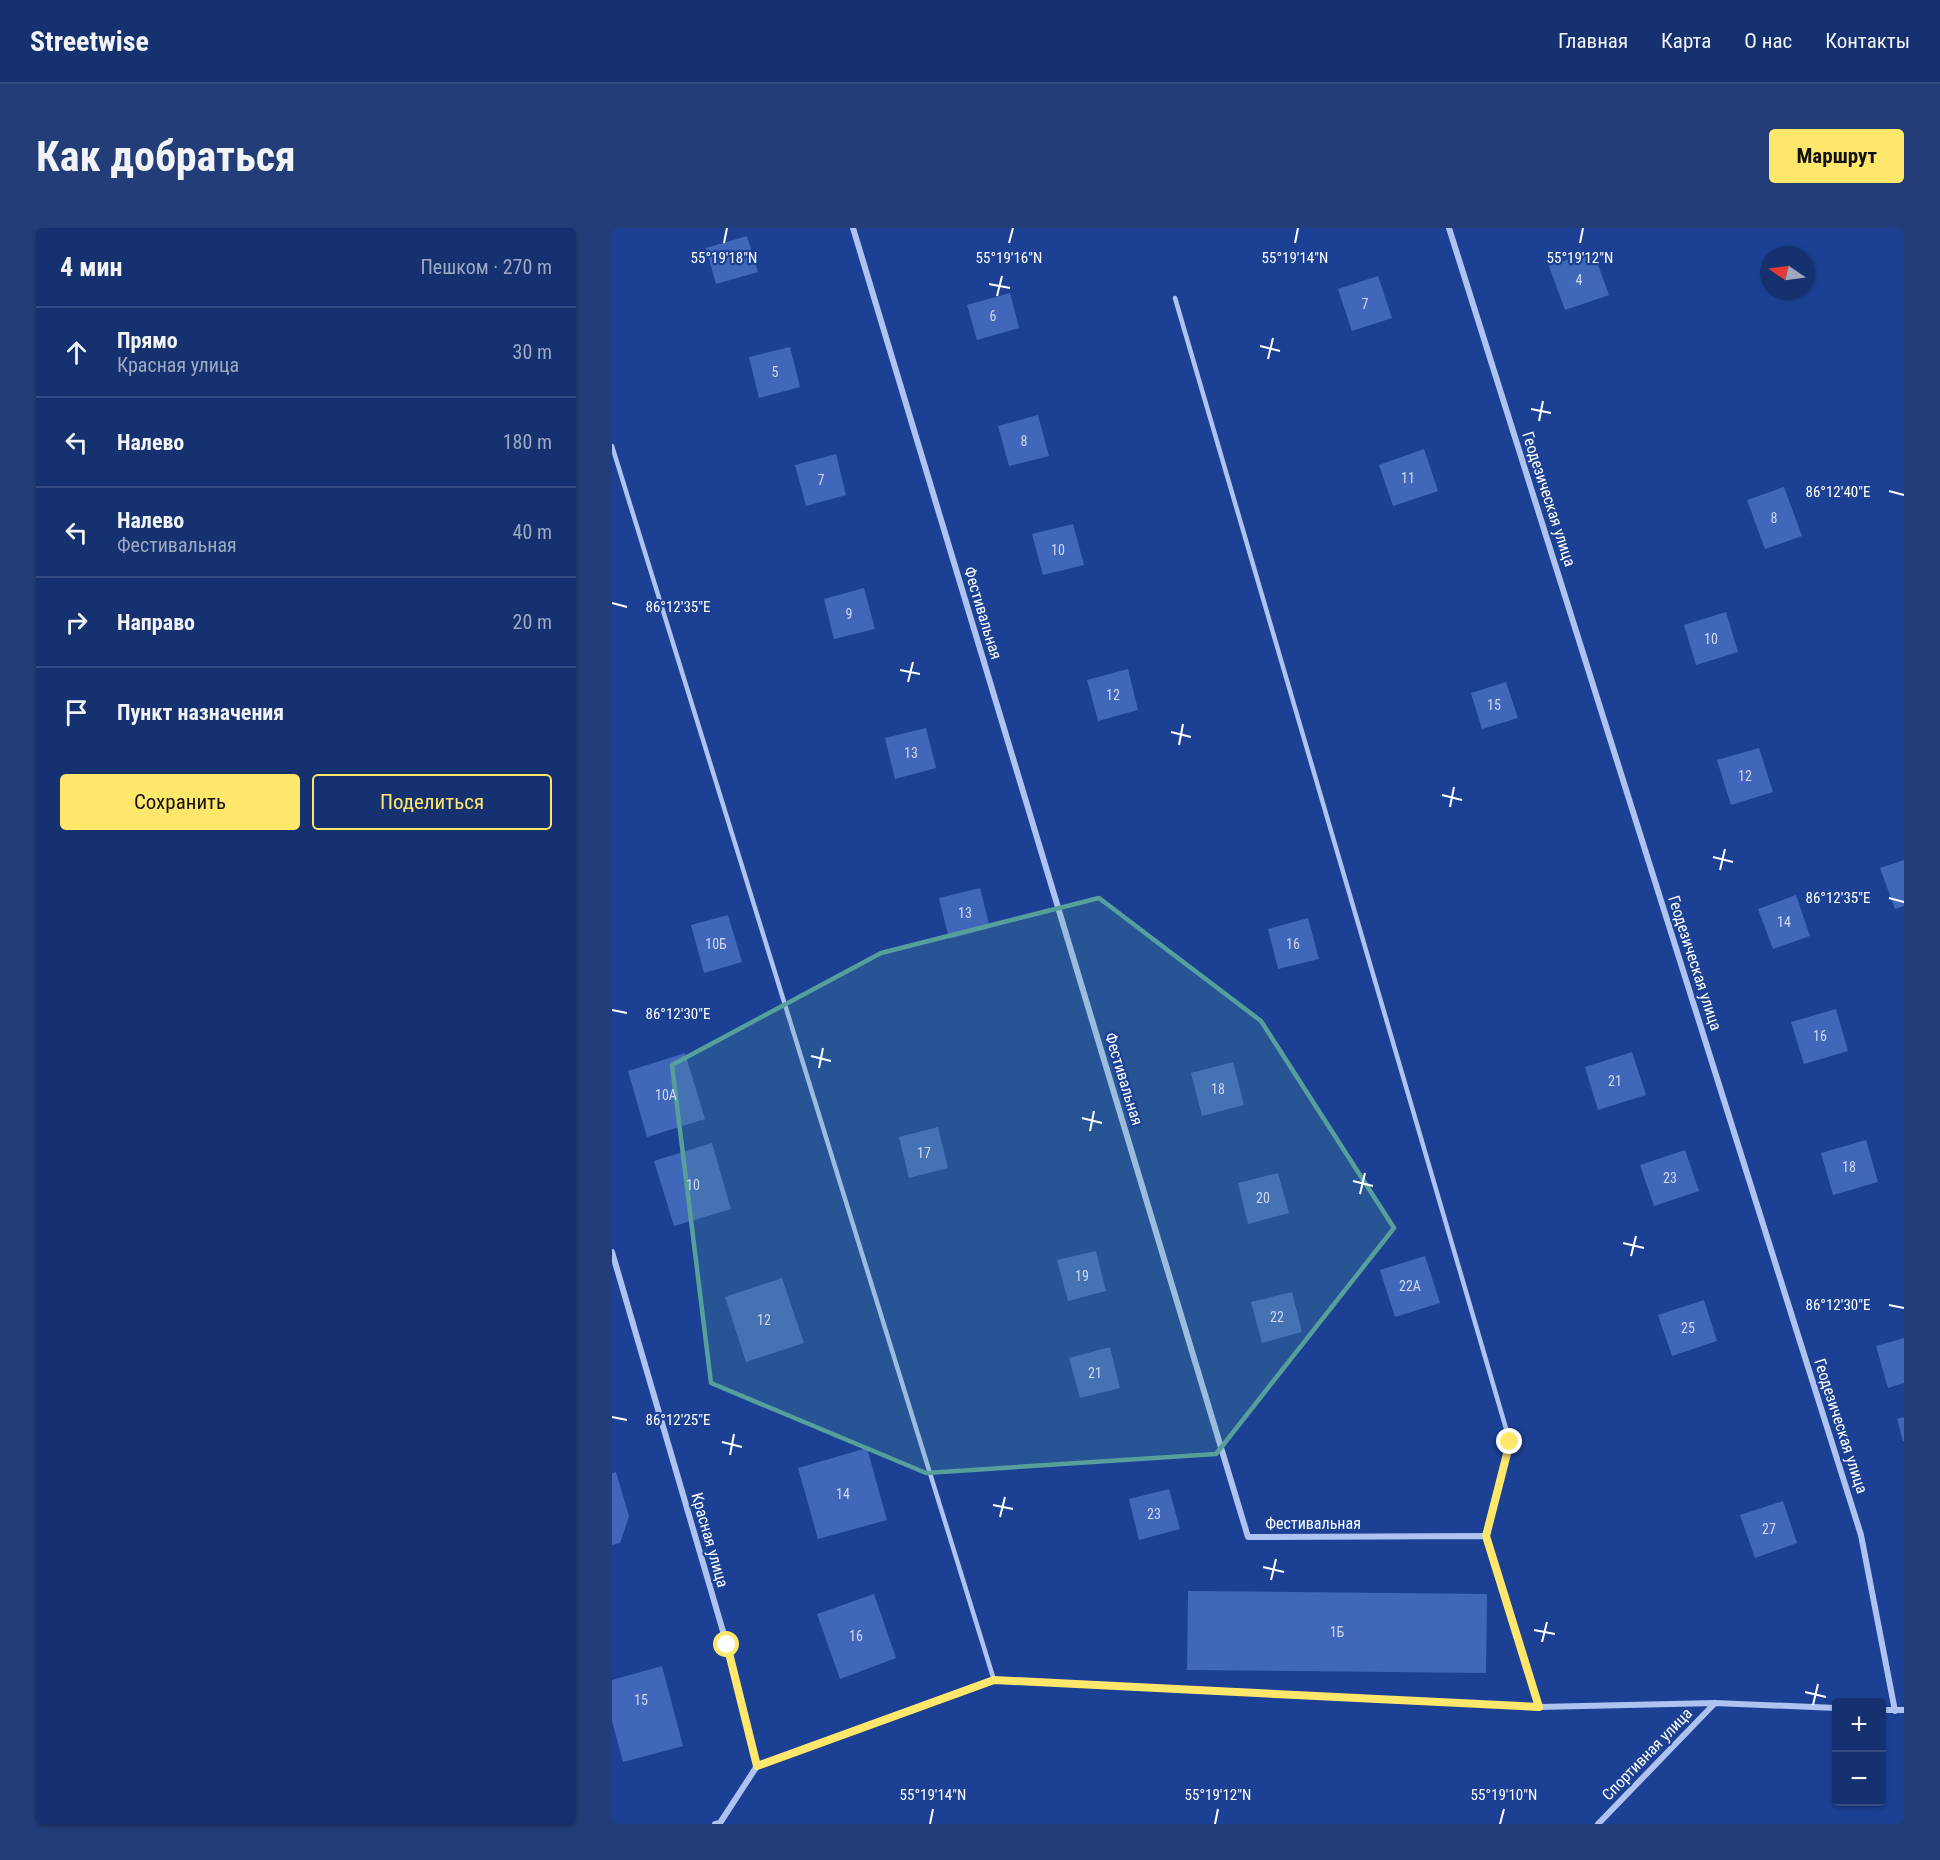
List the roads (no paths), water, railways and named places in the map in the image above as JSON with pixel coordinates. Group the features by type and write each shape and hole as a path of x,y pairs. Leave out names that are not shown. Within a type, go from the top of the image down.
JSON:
{"street":[{"name":"Фестивальная","path":"853,228 1248,1537 1486,1536"},
{"name":"Геодезическая улица","path":"1449,228 1862,1535 1895,1710"},
{"name":"Красная улица","path":"612,1252 727,1645 757,1766"},
{"path":"1486,1536 1539,1707"},
{"path":"714,1824 720,1822 757,1766 994,1680 1539,1707 1715,1703 1832,1708"},
{"name":"Спортивная улица","path":"1599,1823 1715,1703"},
{"path":"1886,1710 1904,1710"}],"lane":[{"path":"1175,298 1510,1442 1486,1536"},
{"path":"612,446 994,1680"}]}
